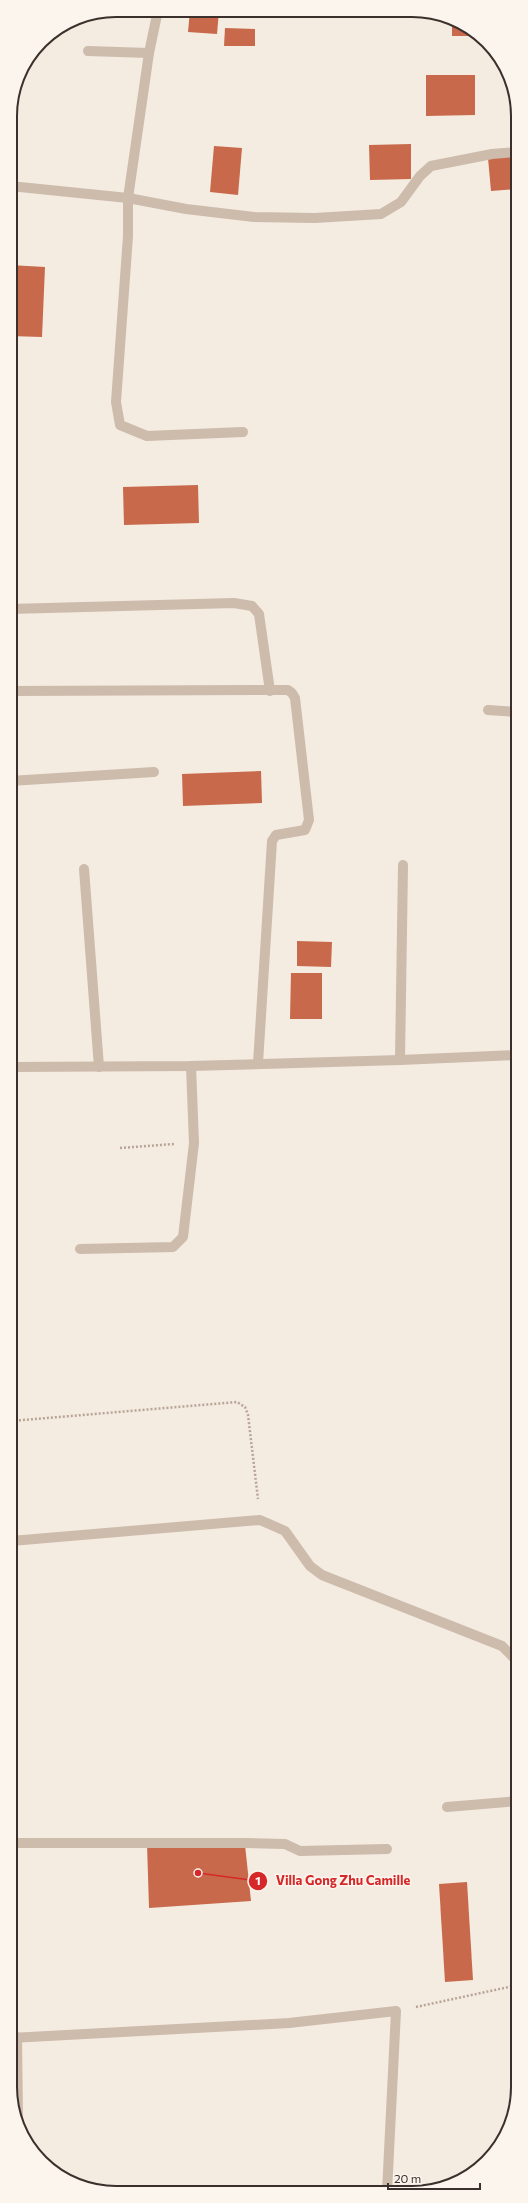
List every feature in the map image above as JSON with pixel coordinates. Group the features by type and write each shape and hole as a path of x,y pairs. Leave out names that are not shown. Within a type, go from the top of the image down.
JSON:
{"street":[{"path":"157,17 149,53 128,198 128,236 116,402 120,425 147,436 243,432"},
{"path":"88,51 149,53"},
{"path":"17,187 128,198 186,209 254,217 316,218 382,214 401,202 420,176 431,166 492,154 511,152"},
{"path":"17,609 234,603 252,606 258,614 270,690"},
{"path":"17,691 288,690 295,698 310,820 305,830 276,835 272,841 258,1063"},
{"path":"488,710 511,712"},
{"path":"17,781 154,772"},
{"path":"400,1060 403,865"},
{"path":"84,869 99,1067"},
{"path":"17,1067 191,1066 511,1055"},
{"path":"80,1249 173,1248 184,1232 194,1143 191,1066"},
{"path":"17,1541 260,1520 285,1531 310,1566 322,1575 502,1646 511,1655"},
{"path":"447,1807 511,1802"},
{"path":"17,1843 245,1843 285,1844 300,1851 387,1849"},
{"path":"17,2038 289,2023 396,2011 387,2186"}],"path":[{"path":"120,1148 194,1143"},
{"path":"17,1420 237,1402 246,1407 248,1415 260,1520"},
{"path":"396,2011 511,1986"}],"building":[{"path":"189,17 218,17 217,34 188,32"},
{"path":"452,25 471,36 452,36"},
{"path":"225,28 255,29 255,46 224,46"},
{"path":"426,75 475,75 475,115 426,116"},
{"path":"411,144 411,179 370,180 369,145"},
{"path":"214,146 242,148 238,195 210,192"},
{"path":"511,156 511,189 491,191 488,158"},
{"path":"17,265 45,267 42,337 17,336"},
{"path":"198,485 199,523 124,525 123,487"},
{"path":"261,771 262,803 183,806 182,774"},
{"path":"297,941 332,942 331,967 297,966"},
{"path":"291,973 322,973 322,1019 290,1019"},
{"path":"147,1844 245,1845 251,1901 149,1908"},
{"path":"467,1882 473,1980 445,1982 439,1884"}],"place":[{"name":"Villa Gong Zhu Camille","path":"198,1873"}]}
